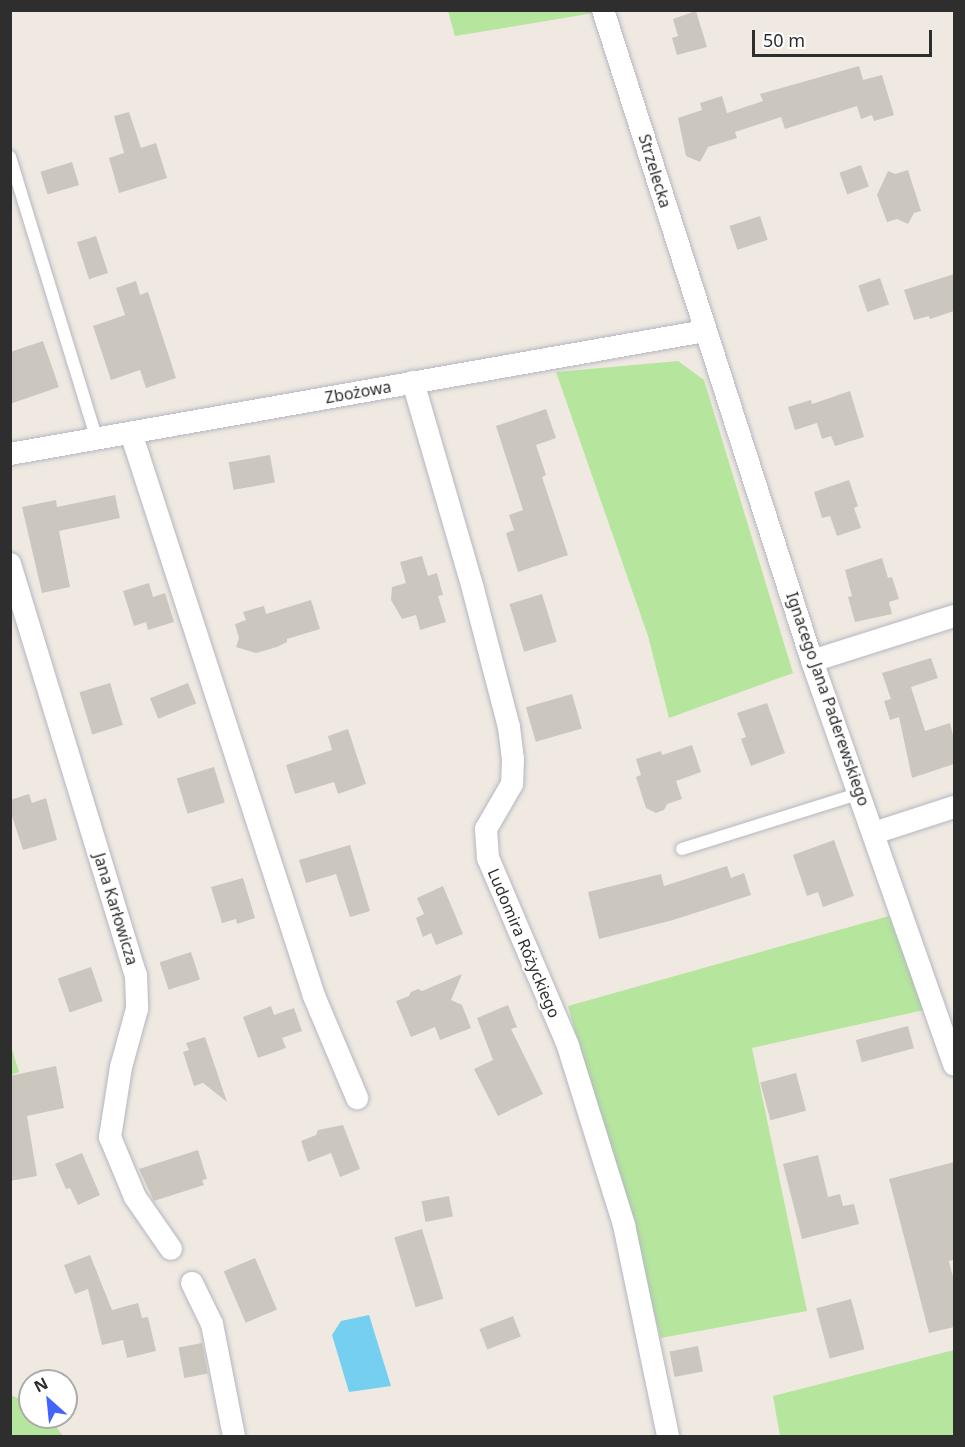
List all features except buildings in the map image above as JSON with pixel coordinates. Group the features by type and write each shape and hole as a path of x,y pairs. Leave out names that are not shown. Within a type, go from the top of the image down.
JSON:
{"street":[{"name":"Strzelecka","path":"603,10 705,331"},
{"name":"Zbożowa","path":"10,454 705,331"},
{"name":"Ignacego Jana Paderewskiego","path":"705,331 812,661 861,793 954,1065"},
{"name":"Ludomira Różyckiego","path":"412,382 473,589 512,748 512,784 486,829 488,858 568,1046 624,1225 668,1437"},
{"path":"131,433 314,996 357,1098"},
{"name":"Jana Karłowicza","path":"10,564 136,975 137,1009 121,1067 110,1137 135,1197 171,1249"},
{"path":"812,661 954,616"},
{"path":"874,833 954,807"},
{"path":"192,1283 212,1324 234,1437"}],"lane":[{"path":"10,157 97,439"},
{"path":"682,849 861,793"}],"green space":[{"path":"593,10 594,13 455,36 448,11"},
{"path":"678,361 704,380 793,673 669,718 648,636 556,372"},
{"path":"889,916 924,1010 752,1048 807,1311 661,1338 568,1006"},
{"path":"10,1043 19,1072 11,1075 10,1075"},
{"path":"954,1350 954,1436 780,1436 773,1396"},
{"path":"11,1395 18,1398 18,1429 58,1429 63,1436 11,1436"}],"water":[{"path":"369,1315 391,1386 349,1392 332,1335 341,1321"}]}
